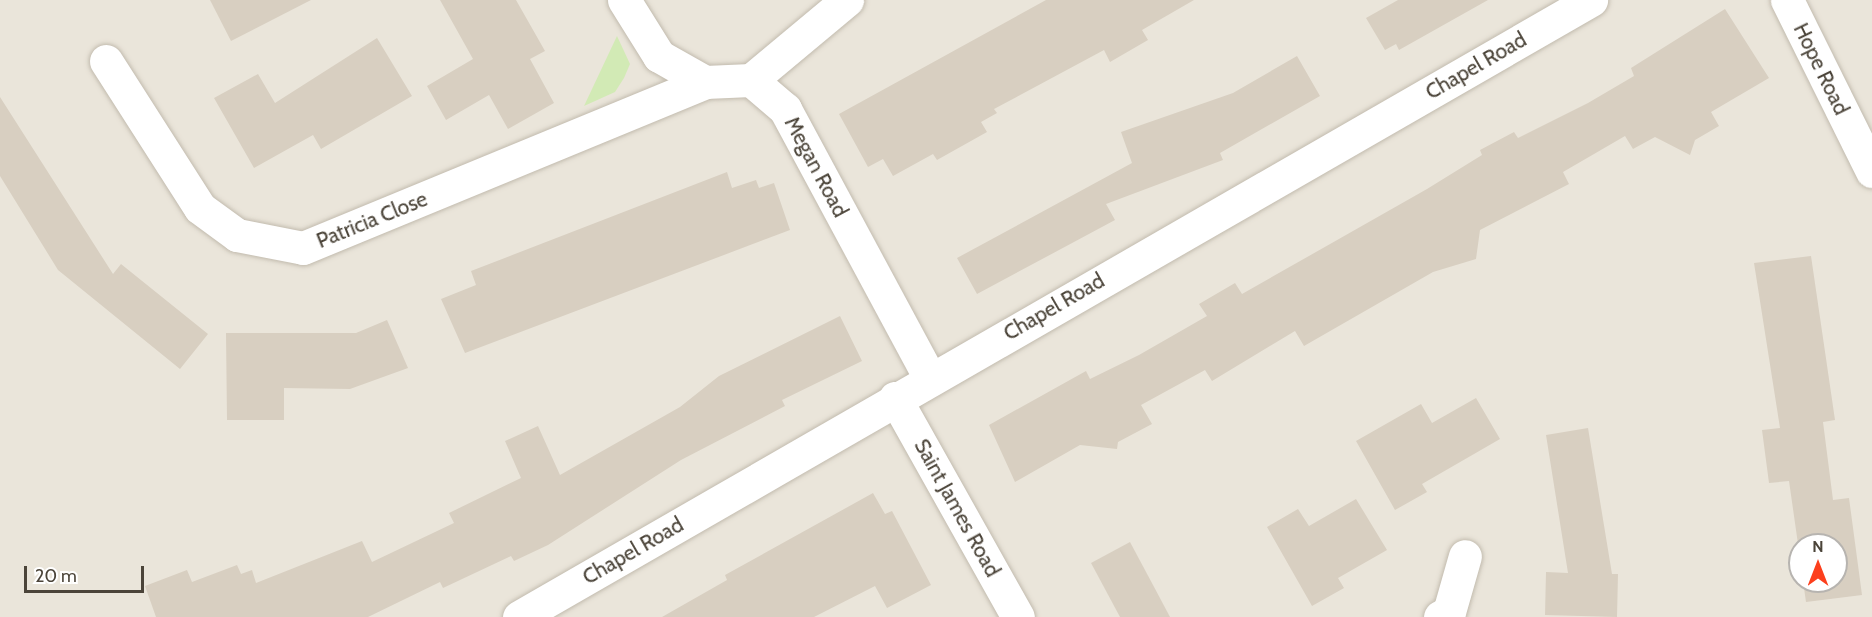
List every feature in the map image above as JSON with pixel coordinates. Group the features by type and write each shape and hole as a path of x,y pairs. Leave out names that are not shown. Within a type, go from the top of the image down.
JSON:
{"street":[{"path":"624,0 658,56 705,82 751,81 847,0"},
{"name":"Chapel Road","path":"519,617 930,378 1591,0"},
{"name":"Hope Road","path":"1787,0 1872,171"},
{"name":"Patricia Close","path":"106,61 200,208 237,235 303,248 705,82"},
{"name":"Megan Road","path":"751,81 785,109 930,378"},
{"name":"Saint James Road","path":"895,399 1018,617"},
{"path":"1449,615 1465,556"}],"shaded area":[{"path":"0,0 1872,0 1872,617 0,617"}],"green space":[{"path":"617,36 630,64 624,78 615,92 584,106"}],"building":[{"path":"210,0 311,0 231,41"},
{"path":"440,0 516,0 545,51 530,59 554,103 508,129 489,95 446,120 427,86 473,59"},
{"path":"1046,0 1194,0 1142,30 1148,40 1110,62 1104,50 994,109 997,113 981,122 987,132 937,160 933,154 893,176 883,159 868,167 839,114"},
{"path":"1398,0 1488,0 1399,50 1396,44 1385,50 1366,18"},
{"path":"1725,9 1769,78 1711,112 1719,126 1695,140 1690,155 1655,137 1633,149 1625,136 1563,172 1569,184 1480,230 1476,259 1433,272 1304,346 1295,331 1212,381 1205,370 1141,405 1152,424 1118,442 1117,449 1080,445 1015,482 989,425 1086,371 1090,379 1139,355 1207,316 1199,304 1235,283 1242,294 1427,189 1482,155 1480,150 1514,132 1518,138 1588,103 1634,76 1631,68"},
{"path":"377,38 412,96 321,149 313,135 254,168 214,98 258,74 275,103"},
{"path":"1297,56 1320,96 1220,153 1223,160 1106,204 1115,220 977,294 957,258 1132,163 1121,132 1233,93"},
{"path":"0,97 113,274 121,264 208,334 180,369 58,270 0,176"},
{"path":"727,172 732,188 756,180 759,188 774,183 790,230 465,353 441,299 476,285 471,271"},
{"path":"1811,256 1835,420 1823,422 1833,500 1849,498 1862,595 1806,602 1805,593 1848,593 1848,533 1796,533 1789,481 1769,483 1762,430 1780,428 1754,263"},
{"path":"840,316 862,361 782,400 785,406 681,460 548,545 514,561 511,556 443,588 440,582 368,617 156,617 145,586 187,570 192,582 237,565 241,574 252,570 256,583 362,541 372,562 454,523 449,513 521,478 505,441 538,426 560,475 680,407 719,376"},
{"path":"387,320 408,368 350,389 284,388 284,420 227,420 226,333 356,333"},
{"path":"1476,398 1500,439 1422,484 1427,492 1395,510 1356,441 1421,404 1432,423"},
{"path":"1588,428 1612,574 1618,574 1617,617 1545,615 1546,572 1568,573 1546,435"},
{"path":"873,493 885,514 892,511 931,585 887,608 875,586 814,617 662,617 727,580 725,575"},
{"path":"1356,499 1387,550 1338,578 1344,588 1312,606 1267,527 1298,509 1309,526"},
{"path":"1130,542 1170,617 1120,617 1091,563"}]}
